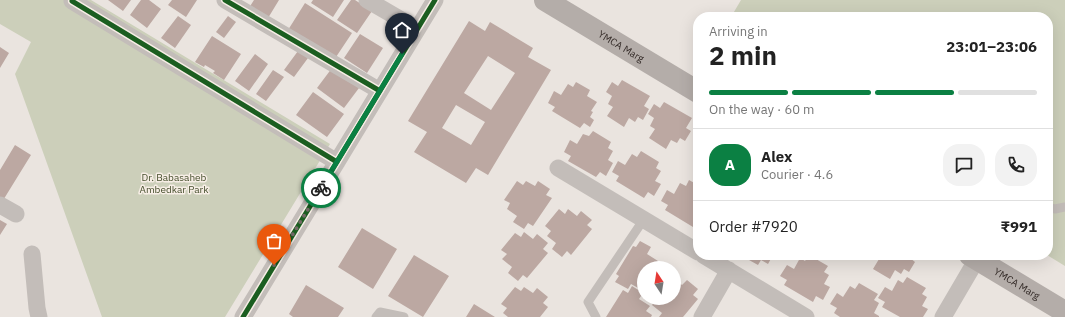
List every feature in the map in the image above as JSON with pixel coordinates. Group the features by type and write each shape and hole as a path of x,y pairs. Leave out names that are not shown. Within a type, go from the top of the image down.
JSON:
{"main road":[{"name":"YMCA Marg","path":"545,0 693,89"},
{"name":"YMCA Marg","path":"983,260 1065,312"}],"street":[{"path":"225,0 380,91"},
{"path":"367,0 417,29"},
{"path":"243,317 435,0"},
{"path":"72,1 337,162"},
{"path":"558,168 693,249"},
{"path":"0,205 16,214"},
{"path":"32,254 39,317"},
{"path":"712,260 806,317"},
{"path":"943,317 979,260"},
{"path":"702,317 729,270"}],"lane":[{"path":"1053,208 1065,207"},
{"path":"596,317 588,302 644,219"},
{"path":"376,317 380,312 404,317"}],"green space":[{"name":"Dr. Babasaheb Ambedkar Park","path":"0,0 91,0 330,144 225,317 102,317 15,74 31,42 0,24"},
{"path":"741,0 1065,0 1065,266 1053,259 1053,12 734,12"}],"building":[{"path":"108,0 131,0 123,11"},
{"path":"141,0 149,0 161,9 147,28 130,15"},
{"path":"172,0 197,0 186,17 168,5"},
{"path":"254,0 279,0 265,23 247,11"},
{"path":"313,0 344,0 333,17 311,3"},
{"path":"351,0 355,0 372,11 357,33 337,20"},
{"path":"305,3 352,33 334,60 288,30"},
{"path":"178,16 191,25 175,48 161,38"},
{"path":"228,16 236,22 224,38 216,32"},
{"path":"469,21 485,31 490,22 533,48 528,57 551,70 488,175 476,168 466,183 414,152 427,132 408,121","holes":["488,56 515,73 491,110 464,93","456,105 485,122 471,145 442,128"]},
{"path":"360,34 383,48 367,73 344,58"},
{"path":"212,36 241,54 224,80 213,73 215,71 205,65 204,67 195,62"},
{"path":"0,47 9,53 0,68"},
{"path":"298,51 308,58 294,77 284,70"},
{"path":"255,54 268,64 249,91 235,81"},
{"path":"332,68 359,88 344,108 317,88"},
{"path":"273,70 284,77 266,101 256,94"},
{"path":"622,80 650,96 644,106 649,109 643,120 638,117 635,122 629,118 624,127 607,116 613,107 608,104 612,96 606,92 612,82 618,86"},
{"path":"576,82 590,90 587,96 597,102 591,111 593,112 590,117 594,120 590,127 584,123 580,128 552,111 555,107 548,103 554,91 561,95 568,84 573,87"},
{"path":"313,92 344,114 327,137 296,115"},
{"path":"664,102 692,118 686,128 691,131 685,141 680,138 677,143 671,140 666,149 649,138 655,129 650,126 654,118 648,114 654,104 660,108"},
{"path":"593,131 611,142 608,148 613,151 608,160 613,163 606,176 600,172 596,177 568,161 571,156 564,152 570,140 577,144 583,134 589,136"},
{"path":"15,145 31,155 2,202 0,201 0,170"},
{"path":"641,151 659,162 656,168 661,171 655,181 661,184 654,196 648,192 644,198 616,181 619,176 612,172 618,161 625,165 632,154 637,157"},
{"path":"689,180 693,182 693,227 665,210 668,205 661,201 667,190 674,194 680,183 686,186"},
{"path":"517,181 523,185 526,181 535,186 538,181 550,189 546,195 552,198 533,226 528,223 524,229 513,222 517,216 507,209 510,203 504,200"},
{"path":"559,209 565,214 568,209 577,216 581,211 592,220 587,225 592,229 571,255 567,251 562,257 552,249 556,243 547,236 551,231 545,226"},
{"path":"0,220 7,224 0,235"},
{"path":"362,228 397,249 373,289 338,267"},
{"path":"524,232 533,239 537,234 548,243 543,249 548,253 527,278 523,275 518,281 508,273 512,267 502,259 507,254 501,250 515,233 521,237"},
{"path":"640,241 651,247 647,254 658,261 637,261 637,287 631,284 628,289 615,282 619,276 616,274 633,246 636,247"},
{"path":"414,255 449,276 423,317 388,296"},
{"path":"749,260 761,260 758,265"},
{"path":"761,260 770,260 768,264"},
{"path":"799,260 818,260 828,266 824,272 829,275 824,284 830,287 823,300 816,296 813,302 784,285 787,280 780,276 787,265 794,269"},
{"path":"878,260 912,260 915,262 909,272 904,269 901,274 895,270 890,279 873,269"},
{"path":"907,277 926,288 922,294 927,297 922,306 928,309 923,317 900,317 882,307 885,302 878,298 885,287 892,291 898,280 903,283"},
{"path":"687,280 698,289 693,295 698,299 683,317 659,317 662,313 652,305 681,305 681,284"},
{"path":"859,283 878,294 874,300 879,303 874,313 879,317 840,317 834,313 837,308 830,304 837,293 843,297 850,286 855,289"},
{"path":"306,285 344,308 338,317 293,317 289,314"},
{"path":"632,286 637,289 637,305 650,306 646,311 652,315 651,317 606,317 623,290 628,293"},
{"path":"515,287 521,291 524,287 533,293 537,288 548,297 543,303 548,307 540,317 508,317 503,313 507,308 501,304"},
{"path":"474,304 495,317 466,317"}],"cycle path":[{"path":"225,0 380,91"},
{"path":"243,317 435,0"},
{"path":"72,1 337,162"}],"way so far":[{"path":"274,265 321,188"}],"route":[{"path":"321,188 402,54"}]}
